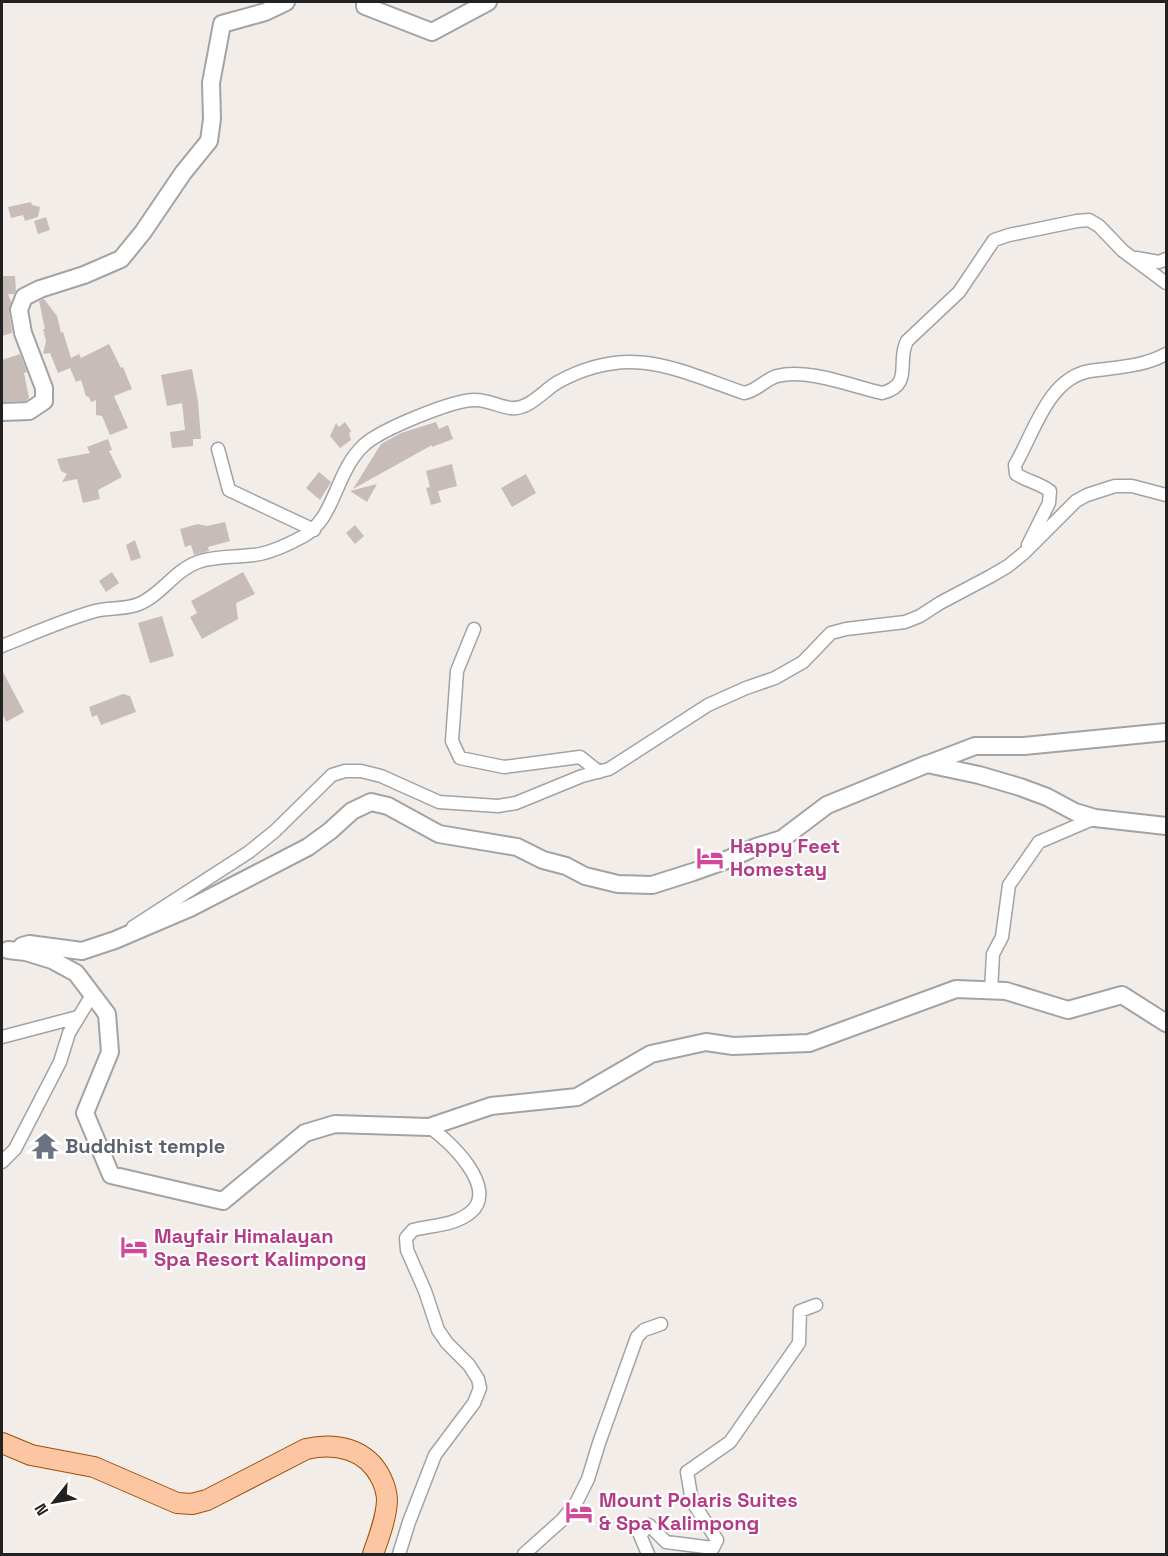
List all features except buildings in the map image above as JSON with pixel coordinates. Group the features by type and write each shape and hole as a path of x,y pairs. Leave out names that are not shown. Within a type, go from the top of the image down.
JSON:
{"main road":[{"path":"2,1443 31,1455 94,1467 177,1503 192,1504 207,1500 306,1449 321,1445 339,1446 363,1456 379,1474 385,1487 387,1501 373,1554"}],"street":[{"path":"2,412 29,411 44,401 44,388 23,333 19,310 24,297 121,259 144,232 183,173 209,141 212,119 211,83 222,24 265,12 286,2"},
{"path":"364,2 365,6 432,32 488,2"},
{"path":"2,646 57,623 97,610 128,608 142,603 194,563 208,558 243,556 275,550 314,530 327,512 339,481 351,460 365,444 409,420 454,404 475,400 512,408 522,406 556,383 579,372 620,361 667,366 744,393 753,392 765,381 777,376 794,375 819,377 882,393 892,390 901,380 904,346 907,341 959,292 994,240 1032,230 1089,220 1099,226 1131,257 1167,283"},
{"path":"1131,257 1159,262 1167,259"},
{"path":"1024,553 1049,503 1050,491 1039,483 1023,479 1016,474 1015,465 1042,413 1055,394 1062,385 1075,376 1140,365 1167,354"},
{"path":"218,449 229,490 314,530"},
{"path":"115,940 249,852 275,831 332,775 345,771 362,771 381,776 440,802 498,806 516,802 563,783 609,769 628,758 652,739 708,705 775,678 803,662 831,633 905,622 920,616 958,592 992,576 1024,553 1076,501 1087,495 1115,486 1132,486 1167,495"},
{"path":"474,629 457,671 452,741 460,758 504,767 579,757 598,772"},
{"path":"5,952 29,944 82,951 115,940 190,908 308,847 352,812 371,802 388,806 439,834 518,847 543,860 566,866 585,876 618,884 652,885 693,873 756,847 782,839 827,805 975,746 1024,746 1167,732"},
{"path":"927,764 979,775 1020,787 1047,797 1075,812 1095,818 1167,826"},
{"path":"991,991 993,954 1002,937 1009,885 1039,842 1095,818"},
{"path":"5,952 26,952 52,960 76,973 107,1014 110,1052 85,1113 111,1175 223,1201 305,1133 335,1124 429,1127 491,1106 577,1097 651,1054 706,1042 733,1046 809,1043 956,989 1006,991 1068,1010 1122,995 1167,1023"},
{"path":"2,1162 15,1149 27,1127 60,1062 69,1033 92,995"},
{"path":"2,1037 78,1017"},
{"path":"399,1554 435,1455 474,1403 480,1388 478,1379 469,1365 447,1343 438,1330 425,1291 407,1250 406,1238 413,1230 449,1223 470,1213 479,1202 480,1193 475,1178 460,1154 441,1135 429,1127"},
{"path":"648,1554 640,1535 649,1525 666,1542 713,1548 717,1540 692,1501 687,1472 730,1442 799,1343 800,1311 816,1305"},
{"path":"524,1554 550,1533 576,1503 588,1479 598,1443 638,1337 644,1330 661,1324"}],"place":[{"name":"Happy Feet Homestay","path":"710,858"},
{"name":"Buddhist temple","path":"45,1146"},
{"name":"Mayfair Himalayan Spa Resort Kalimpong","path":"134,1247"},
{"name":"Mount Polaris Suites & Spa Kalimpong","path":"579,1512"}]}
